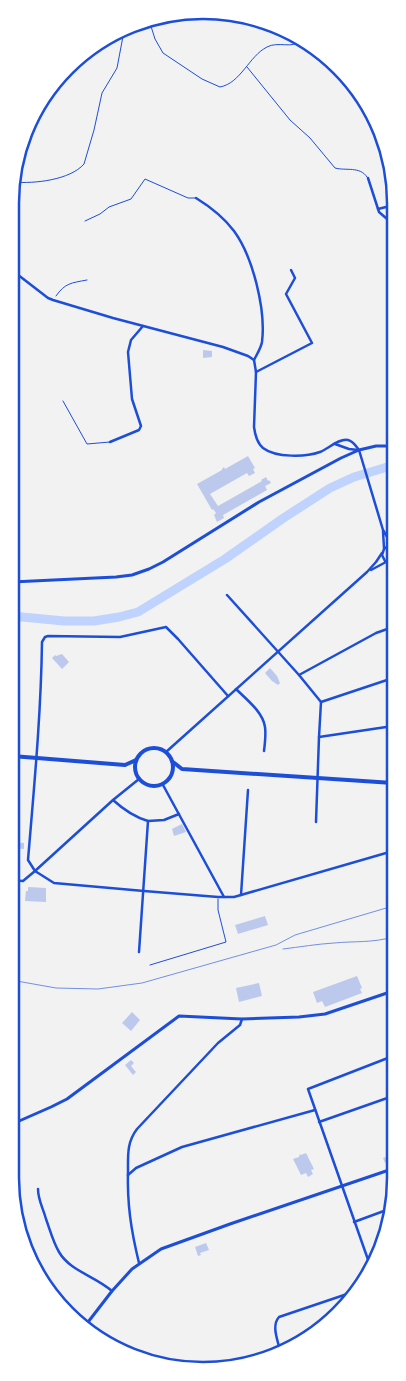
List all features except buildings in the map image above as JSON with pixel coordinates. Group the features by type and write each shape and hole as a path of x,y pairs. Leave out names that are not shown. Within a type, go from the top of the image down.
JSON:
{"main road":[{"path":"19,757 126,765 136,760 150,748 158,748 166,752 173,762 182,769"},
{"path":"136,760 135,766 138,777"},
{"path":"170,779 173,771 173,762"},
{"path":"126,765 148,786 163,784 182,769 387,783"}],"street":[{"path":"368,178 378,209 387,219"},
{"path":"196,198 232,229 248,259 258,288 262,309 262,341 254,360"},
{"path":"378,209 387,207"},
{"path":"256,372 312,343 286,294 295,278 291,270"},
{"path":"19,275 53,300 223,347 254,360 256,363 254,427 260,444 270,452 305,455 322,451 344,440 354,443 359,450 383,530 384,549"},
{"path":"110,442 139,430 141,426 132,399 128,352 131,340 142,326"},
{"path":"335,444 359,450"},
{"path":"19,582 116,577 132,575 149,569 183,551 259,502 359,450 376,446 387,446"},
{"path":"383,530 387,537"},
{"path":"166,752 367,572 387,547"},
{"path":"382,553 382,557 387,560"},
{"path":"367,572 387,563"},
{"path":"227,595 321,702 316,822"},
{"path":"228,696 166,627 120,637 46,636 42,642 37,758 28,860 35,871 54,883 224,897 234,896 387,853"},
{"path":"299,675 376,633 387,629"},
{"path":"321,702 387,680"},
{"path":"236,689 264,720 266,728 264,751"},
{"path":"319,736 387,727"},
{"path":"19,881 23,881 35,871 138,777"},
{"path":"163,784 224,897"},
{"path":"241,894 248,790"},
{"path":"113,800 132,815 148,821 164,820 179,814"},
{"path":"139,952 148,821"},
{"path":"19,1121 67,1099 178,1016 242,1019 299,1017 325,1014 387,993"},
{"path":"139,1263 128,1207 129,1141 137,1129 191,1070 218,1043 240,1025 242,1019"},
{"path":"368,1259 308,1088 387,1058"},
{"path":"319,1122 387,1098"},
{"path":"128,1175 136,1168 182,1147 315,1110"},
{"path":"88,1321 125,1276 139,1263 161,1250 200,1234 387,1171"},
{"path":"38,1189 38,1199 62,1257 73,1267 104,1284 112,1291"},
{"path":"354,1222 385,1211"},
{"path":"279,1346 275,1327 276,1320 279,1317 345,1295"}],"lane":[{"path":"151,26 155,39 163,53 202,79 220,87 229,83 268,46 296,44"},
{"path":"20,182 49,181 66,175 84,164 102,93 117,68 123,38"},
{"path":"247,66 290,120 310,138 335,168 359,170 365,173 368,178"},
{"path":"85,221 100,214 109,207 131,199 145,179 188,198 196,198"},
{"path":"63,401 87,444 110,442"},
{"path":"150,965 226,942 218,910 218,897"}],"path":[{"path":"53,300 62,287 86,280"}],"waterway":[{"path":"19,617 64,621 94,621 138,612 225,559 330,488 354,477 387,467"}],"railway":[{"path":"19,981 56,988 98,989 142,983 276,945 295,935 387,908"},
{"path":"283,949 328,943 387,939"}]}
